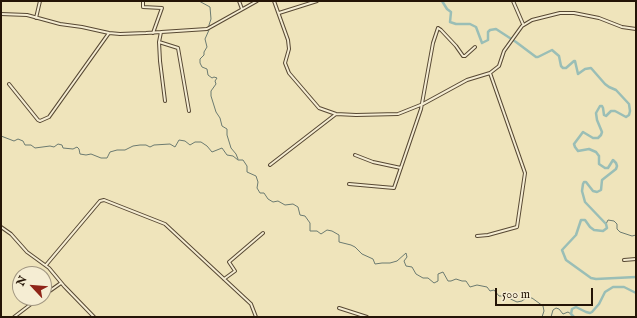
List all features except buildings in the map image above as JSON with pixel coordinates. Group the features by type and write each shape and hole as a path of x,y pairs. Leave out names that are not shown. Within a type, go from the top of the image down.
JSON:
{"street":[{"path":"36,18 40,1"},
{"path":"143,1 143,7 162,8 153,33"},
{"path":"239,1 242,9"},
{"path":"1,14 22,14 60,24 120,34 153,33 206,29 257,1"},
{"path":"274,1 288,40 285,63 288,73 319,108 336,114 396,114 422,104 467,80 490,73 499,66 504,51 523,24 536,18 560,13 574,13 601,18 622,28 636,29"},
{"path":"279,13 317,1"},
{"path":"513,1 523,24"},
{"path":"349,184 393,188 422,104 438,28 442,30 463,56 475,47"},
{"path":"8,84 40,121 49,116 108,32"},
{"path":"161,32 159,42 160,61 165,101"},
{"path":"159,42 178,48 189,111"},
{"path":"477,236 488,235 516,228 525,174 490,73"},
{"path":"270,166 336,114"},
{"path":"355,155 372,162 401,168"},
{"path":"46,265 102,200 164,223 251,304 256,317"},
{"path":"1,226 11,234 27,252 46,265 94,317"},
{"path":"224,279 235,270 229,262 263,233"},
{"path":"624,260 636,259"},
{"path":"52,289 61,283"},
{"path":"14,317 28,306"},
{"path":"339,308 367,317"}],"waterway":[{"path":"199,1 210,7 211,19 209,30 205,39 207,47 204,55 200,59 200,63 202,67 207,69 208,75 212,78 217,78 215,81 216,84 211,91 211,96 222,126 227,129 227,135 231,148 238,159"},
{"path":"442,1 451,12 450,22 456,24 470,24 476,27 482,43 488,40 488,32 496,29 536,57 552,50 559,56 561,66 563,68 566,68 574,61 578,74 585,69 591,68 605,84 616,90 629,104 630,111 629,115 626,117 615,111 611,111 606,116 604,115 602,106 600,106 596,113 602,132 601,135 598,138 593,138 583,132 574,144 578,151 589,149 596,152 599,156 599,164 605,168 608,168 613,160 617,166 616,169 602,180 601,190 597,192 593,191 586,182 583,184 582,191 585,202 606,224 607,228 603,231 594,230 585,220 581,220 576,235 562,250 566,260 591,278 636,277"},
{"path":"1,136 14,141 18,139 23,141 25,145 31,145 35,148 50,146 54,147 58,144 62,145 63,148 73,149 77,147 80,154 91,154 101,158 107,158 110,152 125,150 133,146 146,145 150,147 154,145 170,144 175,147 179,140 185,141 190,145 195,142 201,142 212,152 222,148 227,155 233,156 238,160 243,160 247,166 247,172 256,176 258,182 257,188 260,193 264,193 268,199 273,202 278,201 285,205 293,204 298,207 300,215 305,216 310,223 310,231 317,231 321,234 327,230 332,231 339,235 339,242 355,247 362,254 373,259 375,264 397,261 406,253 407,257 404,261 406,266 412,267 416,274 423,278 428,278 434,283 438,281 438,274 443,272 448,281 456,279 466,281 470,287 477,285 487,287 490,291 494,290 499,296 504,296 517,302 526,298 532,298 543,306 544,311 542,317"},
{"path":"606,224 608,220 614,221 620,232 632,236 636,235"},
{"path":"574,317 571,314 572,309 576,307 586,312 592,312 599,304 605,292 613,287 624,287 636,293"},
{"path":"551,317 553,310 556,308 563,314 568,312 571,314"}]}
